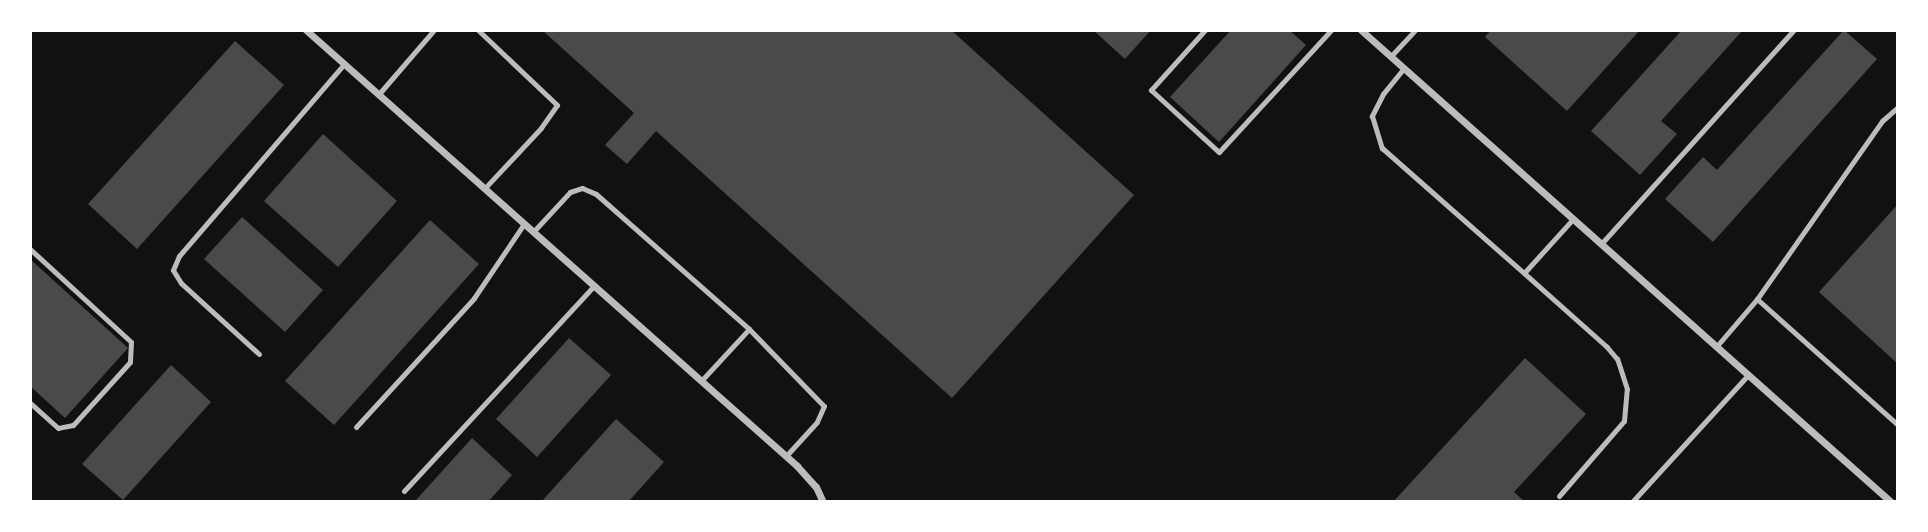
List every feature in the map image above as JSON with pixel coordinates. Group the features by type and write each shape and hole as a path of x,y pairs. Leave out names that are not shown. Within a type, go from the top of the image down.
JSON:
{"street":[{"path":"306,30 786,456 817,487 824,502"},
{"path":"1361,30 1891,502"}],"lane":[{"path":"378,95 434,30"},
{"path":"478,30 557,105 541,128 484,189"},
{"path":"1205,30 1151,90 1219,152 1331,30"},
{"path":"1391,56 1415,30"},
{"path":"1601,244 1794,30"},
{"path":"259,354 180,283 173,270 179,256 344,64"},
{"path":"1404,68 1382,94 1372,116 1382,148 1607,346 1617,359 1627,389 1624,421 1559,496"},
{"path":"1716,347 1758,299 1882,121 1898,107"},
{"path":"533,232 570,192 582,188 596,194 749,329 824,406 817,422 786,456"},
{"path":"1524,273 1573,219"},
{"path":"356,427 474,298 524,224"},
{"path":"30,249 131,342 130,362 73,425 58,428 30,404"},
{"path":"404,491 594,286"},
{"path":"1758,299 1898,425"},
{"path":"701,381 749,329"},
{"path":"1632,502 1748,375"}],"building":[{"path":"542,30 951,30 1134,195 952,398 656,131 627,164 605,145 634,113"},
{"path":"1093,30 1151,30 1125,59"},
{"path":"1231,30 1289,30 1306,45 1219,142 1170,97"},
{"path":"1491,30 1640,30 1567,111 1485,37"},
{"path":"1682,30 1743,30 1661,121 1677,134 1640,175 1591,131"},
{"path":"1844,30 1877,59 1713,242 1665,199 1703,157 1717,170"},
{"path":"235,41 284,85 137,249 88,204"},
{"path":"323,134 397,201 338,267 264,201"},
{"path":"1898,204 1898,364 1819,292"},
{"path":"242,217 323,290 285,332 204,259"},
{"path":"430,220 479,264 334,425 285,381"},
{"path":"30,259 128,348 65,418 30,386"},
{"path":"569,338 611,375 537,457 496,419"},
{"path":"1525,358 1586,414 1514,492 1525,502 1393,502"},
{"path":"171,365 211,402 123,500 82,464"},
{"path":"616,419 664,462 628,502 541,502"},
{"path":"472,438 512,475 488,502 418,502 416,500"}]}
